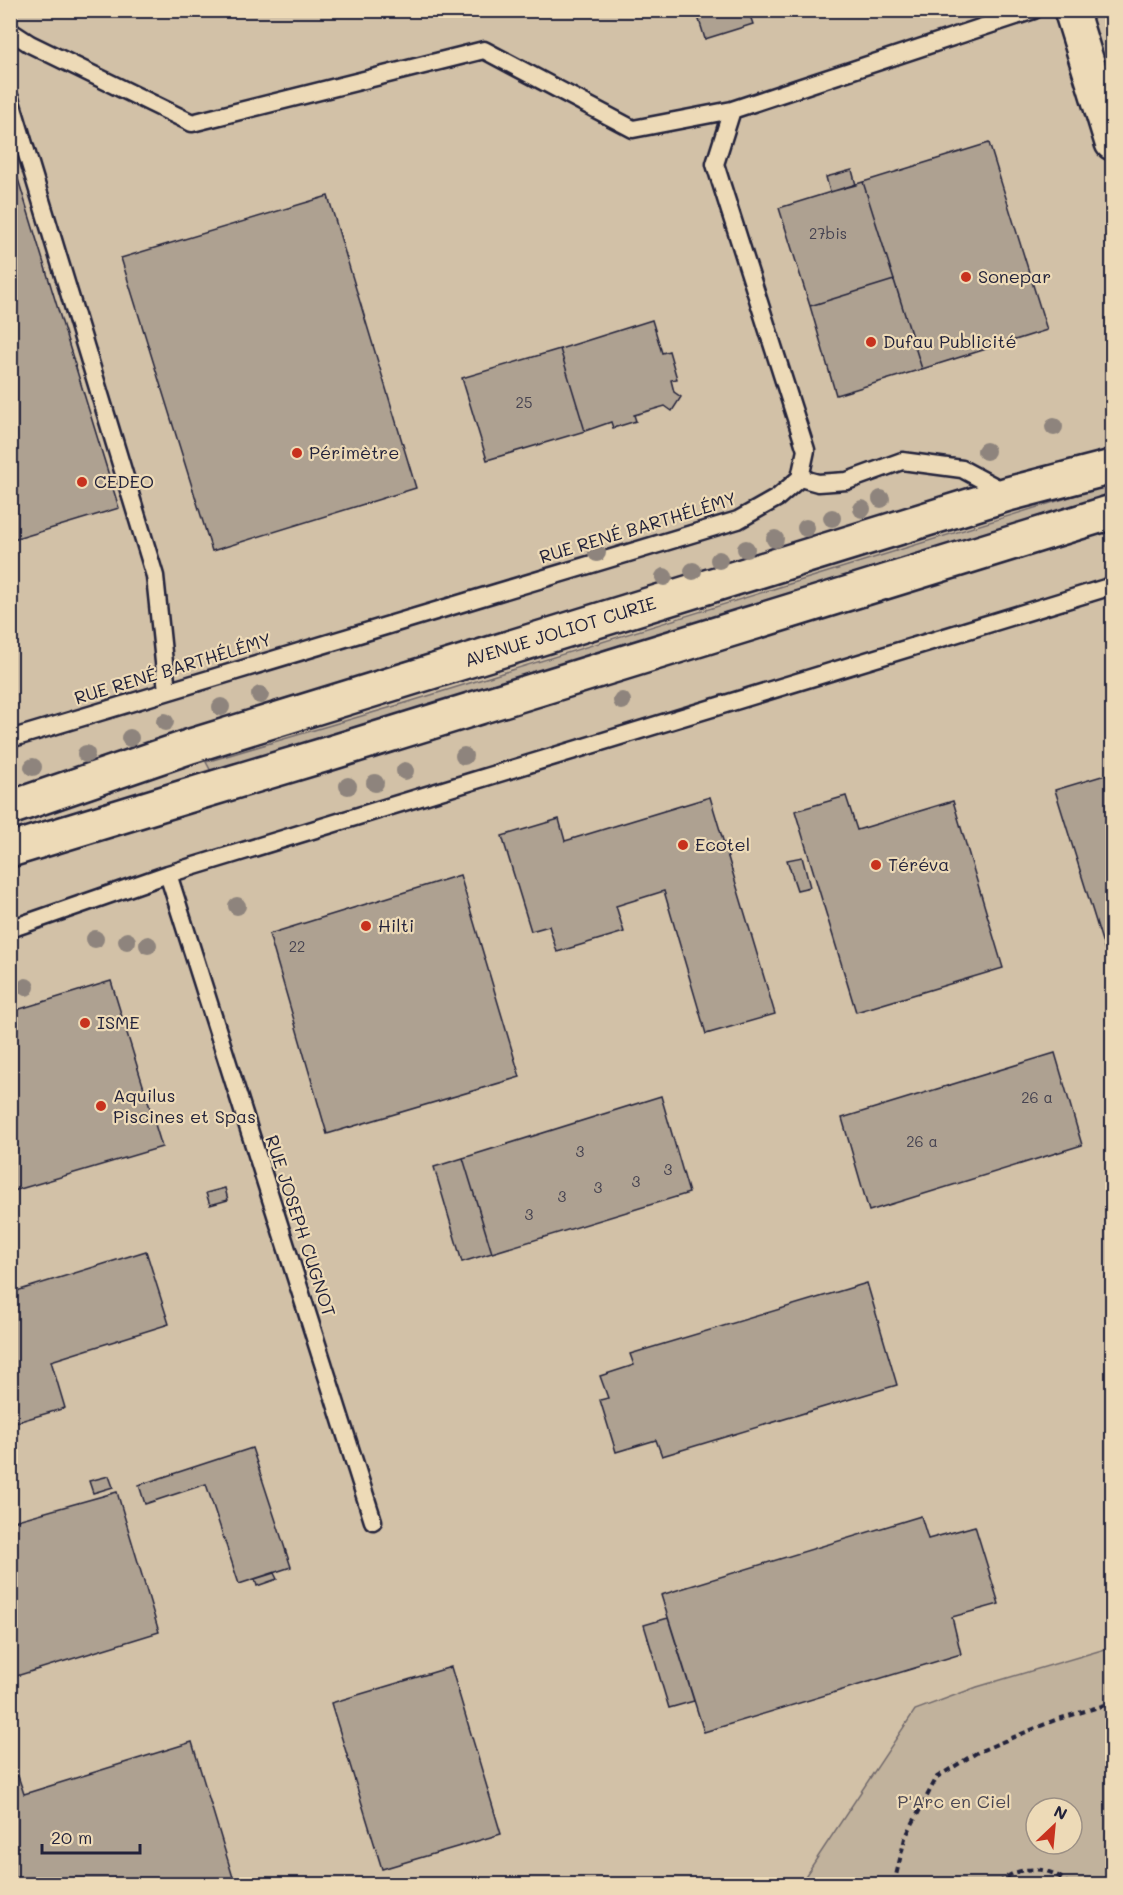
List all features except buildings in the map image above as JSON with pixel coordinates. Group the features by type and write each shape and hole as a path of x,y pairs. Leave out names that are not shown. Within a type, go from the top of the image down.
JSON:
{"main road":[{"path":"1071,10 1113,143"},
{"name":"AVENUE JOLIOT CURIE","path":"10,808 191,746 1008,494 1113,467"},
{"path":"10,850 324,756 1113,512"}],"lane":[{"path":"10,31 30,44 192,123 484,51 633,129 732,110 1034,10"},
{"path":"10,98 155,576 167,692"},
{"path":"732,110 715,164 806,450 800,478 818,483 847,481 902,460 962,469 1008,494"},
{"name":"RUE RENÉ BARTHÉLÉMY","path":"10,738 738,520 777,498 800,478"},
{"path":"10,929 168,874 1113,586"},
{"name":"RUE JOSEPH CUGNOT","path":"168,874 373,1521"}],"path":[{"path":"894,1884 905,1838 937,1777 978,1752 1055,1720 1113,1703"},
{"path":"999,1884 1017,1872 1034,1869 1050,1872 1068,1884"}],"shaded area":[{"path":"11,11 1112,11 1112,1647 977,1687 915,1710 800,1884 11,1884"}],"green space":[{"path":"1112,484 1112,496 212,773 206,762 402,704"},
{"name":"P'Arc en Ciel","path":"1112,1647 1112,1884 800,1884 915,1710 977,1687"}],"place":[{"name":"Sonepar","path":"966,277"},
{"name":"Dufau Publicité","path":"871,342"},
{"name":"Périmètre","path":"297,453"},
{"name":"CEDEO","path":"82,482"},
{"name":"Ecotel","path":"683,845"},
{"name":"Téréva","path":"876,865"},
{"name":"Hilti","path":"366,926"},
{"name":"ISME","path":"85,1023"},
{"name":"Aquilus Piscines et Spas","path":"101,1106"}]}
